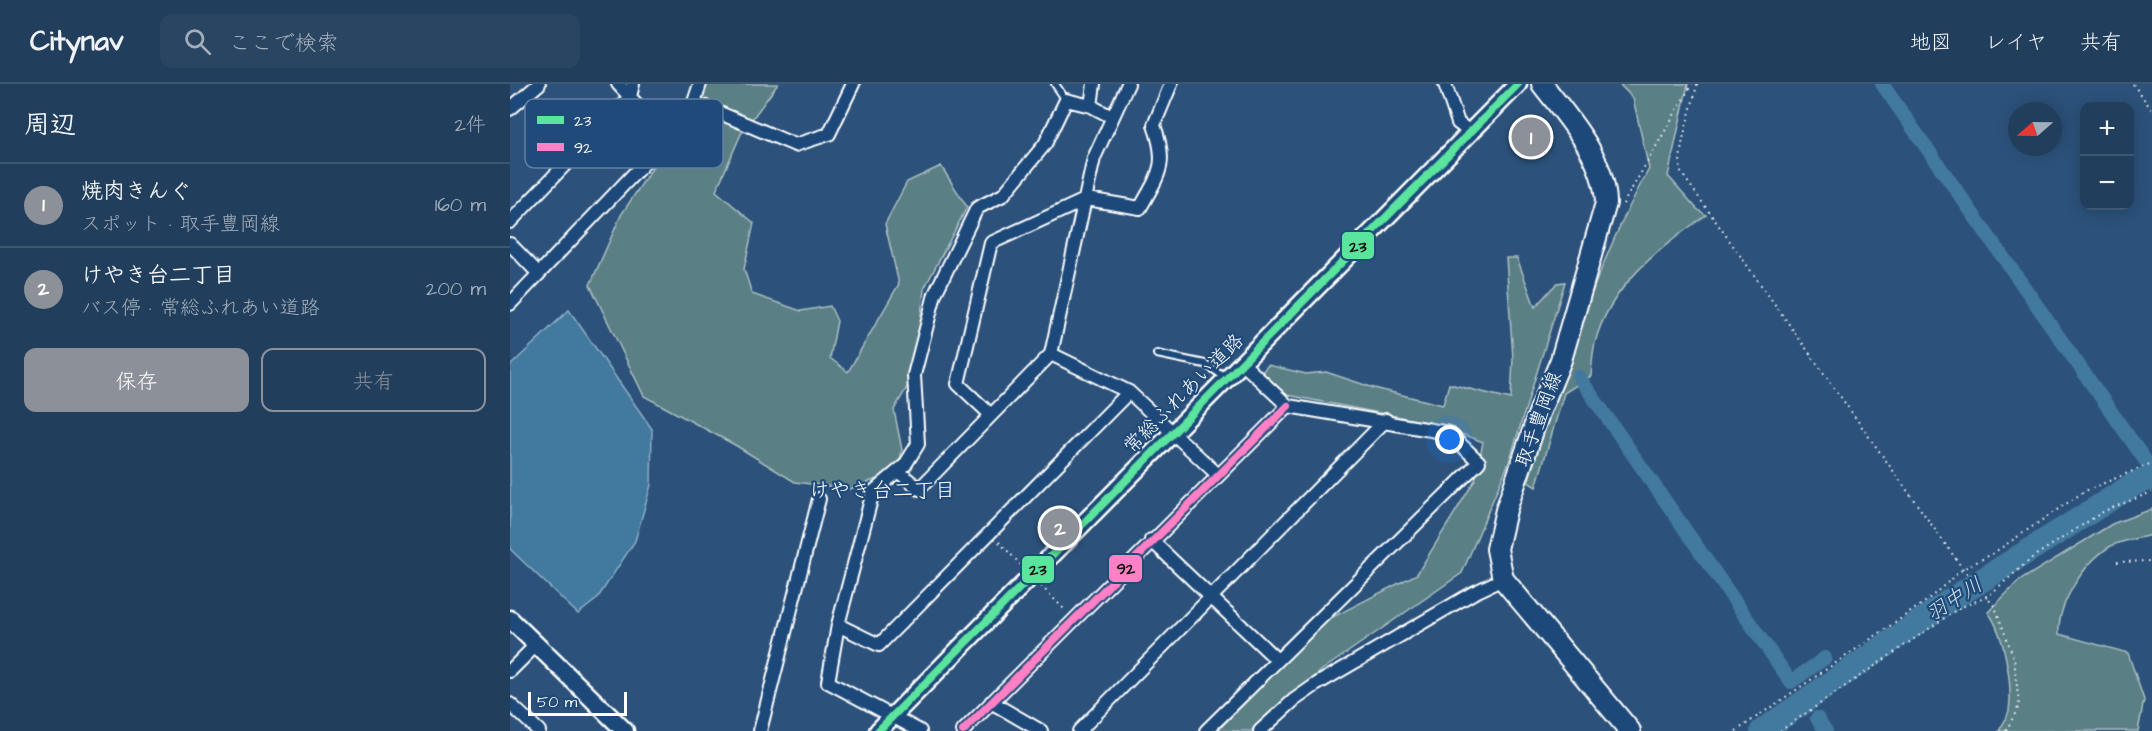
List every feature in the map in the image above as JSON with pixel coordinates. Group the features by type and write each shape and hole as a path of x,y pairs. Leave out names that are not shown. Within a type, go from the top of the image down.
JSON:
{"main road":[{"name":"取手豊岡線","path":"1542,84 1598,164 1606,183 1604,218 1561,360 1539,413 1506,510 1497,549 1503,579 1630,731"}],"street":[{"path":"510,109 538,84"},
{"path":"618,84 630,97"},
{"path":"630,97 633,84"},
{"path":"695,99 700,84"},
{"path":"723,114 795,145 829,134 853,84"},
{"path":"1091,106 1094,84"},
{"path":"898,471 919,489 1051,354 1087,199 1094,158 1128,84"},
{"path":"991,415 958,384 991,243 1087,199 1140,208 1159,174 1162,148 1154,125 1171,84"},
{"path":"1445,84 1458,123 1470,132"},
{"name":"常総ふれあい道路","path":"878,731 1518,84"},
{"path":"920,731 828,682 838,625 873,492 898,471 918,444 914,375 935,294 977,208 1002,195 1045,144 1066,100 1091,106 1112,117"},
{"path":"510,222 562,168"},
{"path":"510,304 640,168"},
{"path":"510,244 539,274"},
{"path":"1051,354 1129,392 1218,475"},
{"path":"1206,731 1479,462 1449,433 1386,420 1288,406 1242,363"},
{"path":"838,625 879,645 1129,392"},
{"path":"963,731 1151,540 1288,406"},
{"path":"1079,731 1386,420"},
{"path":"760,731 819,499"},
{"path":"1151,540 1277,660"},
{"path":"1260,731 1294,700 1317,684 1473,593 1503,579"},
{"path":"510,619 625,731"},
{"path":"510,671 536,645"},
{"path":"991,702 1041,731"},
{"path":"510,704 539,731"}],"lane":[{"path":"1054,84 1066,100"},
{"path":"1157,354 1205,364 1227,378"}],"path":[{"path":"1604,218 1620,211 1692,84"},
{"path":"1697,84 1693,107 1682,135 1680,171 2003,622 2014,658 2019,706 2006,731"},
{"path":"2133,84 2152,110"},
{"path":"1736,731 1925,602 1963,569 1992,554 2085,492 2152,464"},
{"path":"1780,731 1959,608 1987,597 2033,557 2104,511 2152,492"},
{"path":"2117,562 2152,561"}],"green space":[{"path":"708,84 778,84 741,134 716,191 754,223 744,269 752,294 801,311 830,306 837,321 830,358 848,372 899,284 885,224 907,182 941,166 967,207 924,289 914,375 894,410 902,450 898,471 850,489 795,482 735,445 644,396 590,285 621,215 652,168 723,168 723,99 698,99"},
{"path":"1619,84 1688,84 1668,176 1697,209 1706,215 1655,255 1624,286 1612,303 1595,343 1591,376 1564,393 1536,487 1528,482 1581,322 1612,244 1649,169 1633,98"},
{"path":"1506,258 1517,258 1535,307 1557,283 1565,282 1509,462 1462,573 1322,670 1253,731 1217,731 1327,620 1417,574 1475,480 1483,442 1436,424 1287,395 1262,372 1268,365 1306,374 1326,372 1374,388 1443,405 1449,384 1511,399 1513,358"},
{"path":"2152,509 2152,535 2111,546 2092,562 2074,584 2063,610 2059,634 2128,653 2144,700 2138,731 1999,731 2008,713 2010,687 2003,645 1988,612 2019,581 2112,524"}],"water":[{"path":"569,310 652,429 651,485 635,541 597,599 578,614 510,549 510,366"}],"waterway":[{"path":"1882,84 2152,470"},
{"path":"1579,377 1791,682 1825,658"},
{"name":"羽中川","path":"1762,731 1949,601 2136,483 2152,478"},
{"name":"羽中川","path":"1836,675 1839,679"},
{"path":"1817,718 1826,731"}],"transit line":[{"name":"23","path":"878,731 1518,84"},
{"name":"92","path":"963,731 1288,406"}],"place":[{"name":"焼肉きんぐ","path":"1531,137"},
{"name":"けやき台二丁目","path":"1060,528"}],"district":[{"name":"けやき台二丁目","path":"882,490"}]}
